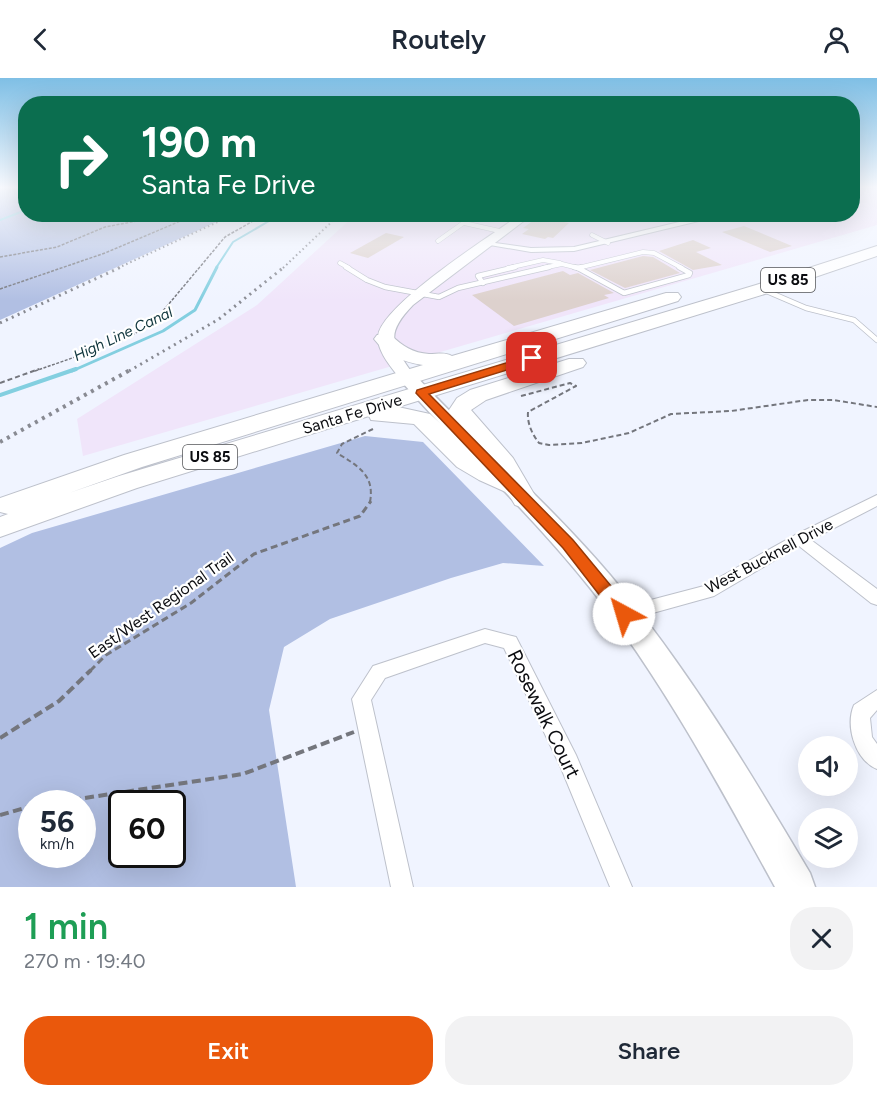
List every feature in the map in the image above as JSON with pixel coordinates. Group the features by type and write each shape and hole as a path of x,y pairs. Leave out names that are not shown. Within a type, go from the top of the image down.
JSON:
{"highway":[{"name":"US 85","path":"796,261 877,237"},
{"path":"421,392 459,390 690,318 697,299 714,292 877,242"},
{"name":"Santa Fe Drive","path":"0,509 95,474 319,414 421,392 483,353 697,299 762,289 877,251"},
{"path":"518,492 516,478 505,461 461,415 460,410 465,402 478,395 699,322 756,295 762,289"},
{"path":"319,414 374,377 383,363 384,342"},
{"path":"384,342 400,353 416,359 437,360 483,353"},
{"path":"319,414 417,415 433,424 465,460 518,492"},
{"name":"Santa Fe Drive","path":"0,527 319,414"}],"main road":[{"path":"421,392 568,544 624,614 695,717 796,887"}],"street":[{"path":"421,392 384,342 384,332 394,316 420,293 512,226"},
{"path":"488,244 551,251 608,243 678,226"},
{"name":"West Bucknell Drive","path":"624,614 708,591 800,539 877,500"},
{"path":"800,539 877,598"},
{"name":"Rosewalk Court","path":"402,887 362,699 379,672 485,636 510,642 570,762 621,887"},
{"path":"877,699 861,711 859,727 868,751 877,759"}],"lane":[{"path":"438,241 460,226"},
{"path":"476,226 504,232"},
{"path":"592,235 608,243"},
{"path":"483,283 478,276 543,260 578,268 624,293 689,276 690,273 654,253 643,252 578,268"},
{"path":"340,263 367,280 385,287 439,297 458,288 562,264"},
{"path":"762,289 806,308 854,320 877,340"}],"path":[{"path":"0,257 57,247 112,226"},
{"path":"0,289 105,253 169,226"},
{"path":"0,383 121,340 152,324 225,237 245,226"},
{"path":"516,397 570,383 576,386 528,412 527,420 536,439 549,445 582,443 629,433 670,414 731,411 833,399 877,407"},
{"name":"East/West Regional Trail","path":"0,738 59,701 106,655 191,603 254,554 360,516 371,501 371,483 364,470 337,453 342,444 376,429 374,425"},
{"path":"96,796 243,774 368,727"},
{"path":"0,815 18,810"}],"shaded area":[{"path":"0,226 208,226 0,320"},
{"path":"343,226 874,226 83,456 77,419 257,305"},
{"path":"365,436 423,442 544,566 503,563 451,578 330,619 284,647 269,710 296,887 0,887 0,548 32,533"}],"building":[{"path":"526,226 566,226 553,238 545,239 522,234 529,229 523,228"},
{"path":"744,226 792,246 770,252 722,232"},
{"path":"386,233 404,237 368,258 350,253"},
{"path":"693,240 711,248 696,252 722,265 693,270 659,251"},
{"path":"643,256 653,257 680,273 625,288 590,270"},
{"path":"563,271 570,275 578,273 614,293 604,295 609,298 514,326 472,295"}],"waterway":[{"name":"High Line Canal","path":"216,268 233,242 261,226"},
{"name":"High Line Canal","path":"72,371 163,331 195,310 217,267"},
{"name":"High Line Canal","path":"0,395 76,369"}],"railway":[{"path":"118,268 210,226"},
{"path":"283,268 328,226"},
{"path":"0,323 121,267"},
{"path":"129,371 219,319 284,267"},
{"path":"0,442 132,369"}],"route":[{"path":"532,358 422,393 568,544 624,614"}]}
